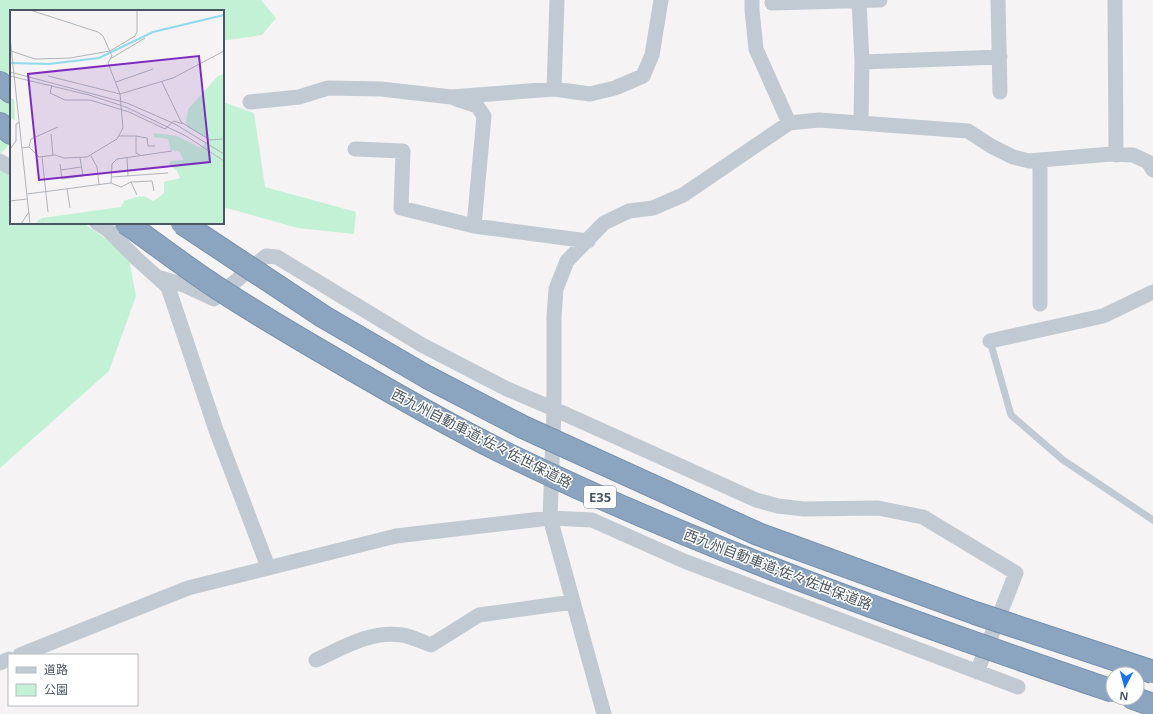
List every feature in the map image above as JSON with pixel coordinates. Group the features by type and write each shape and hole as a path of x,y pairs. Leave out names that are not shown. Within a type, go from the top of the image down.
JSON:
{"highway":[{"path":"0,83 10,91"},
{"path":"0,124 10,132"},
{"name":"西九州自動車道;佐々佐世保道路","path":"127,224 207,281 311,346 414,405 510,456 611,502 749,560 967,641 1105,688"},
{"name":"西九州自動車道;佐々佐世保道路","path":"184,224 324,317 427,377 523,427 758,534 975,613 1153,672"}],"street":[{"path":"554,89 557,0"},
{"path":"250,102 299,97 328,88 381,89 451,97 554,89 590,94 615,88 643,76 652,55 661,0"},
{"path":"752,0 756,49 788,123"},
{"path":"772,2 880,0"},
{"path":"998,0 1000,92"},
{"path":"1115,0 1116,154"},
{"path":"859,1 862,62 861,122"},
{"path":"862,62 1000,57"},
{"path":"451,97 477,106 484,116 474,226"},
{"path":"604,714 550,518 554,409 554,317 556,289 567,262 604,223 629,211 653,208 683,195 788,123 819,120 968,131 991,146 1013,157 1029,161 1111,154 1133,155 1148,162 1153,170"},
{"path":"355,148 403,151 401,208 474,226 588,241"},
{"path":"1040,160 1040,304"},
{"path":"0,161 10,167"},
{"path":"99,224 108,230 168,287 216,430 268,567"},
{"path":"157,277 184,285 214,299 266,256 277,257 422,345 507,389 756,500 778,506 804,509 878,508 923,517 1016,573 977,672"},
{"path":"990,341 1103,316 1153,292"},
{"path":"23,654 188,588 268,567 396,536 550,518 592,520 684,561 1018,687"},
{"path":"316,660 376,634 402,635 431,645 479,615 573,602"}],"lane":[{"path":"990,341 1011,415 1063,460 1153,520"}],"green space":[{"path":"0,0 261,0 276,18 262,35 224,40 224,10 10,10 10,144 0,154"},
{"path":"224,102 254,113 265,187 356,212 354,234 298,228 224,207"},
{"path":"0,165 10,172 10,224 84,224 128,254 136,296 109,371 0,468"}]}
